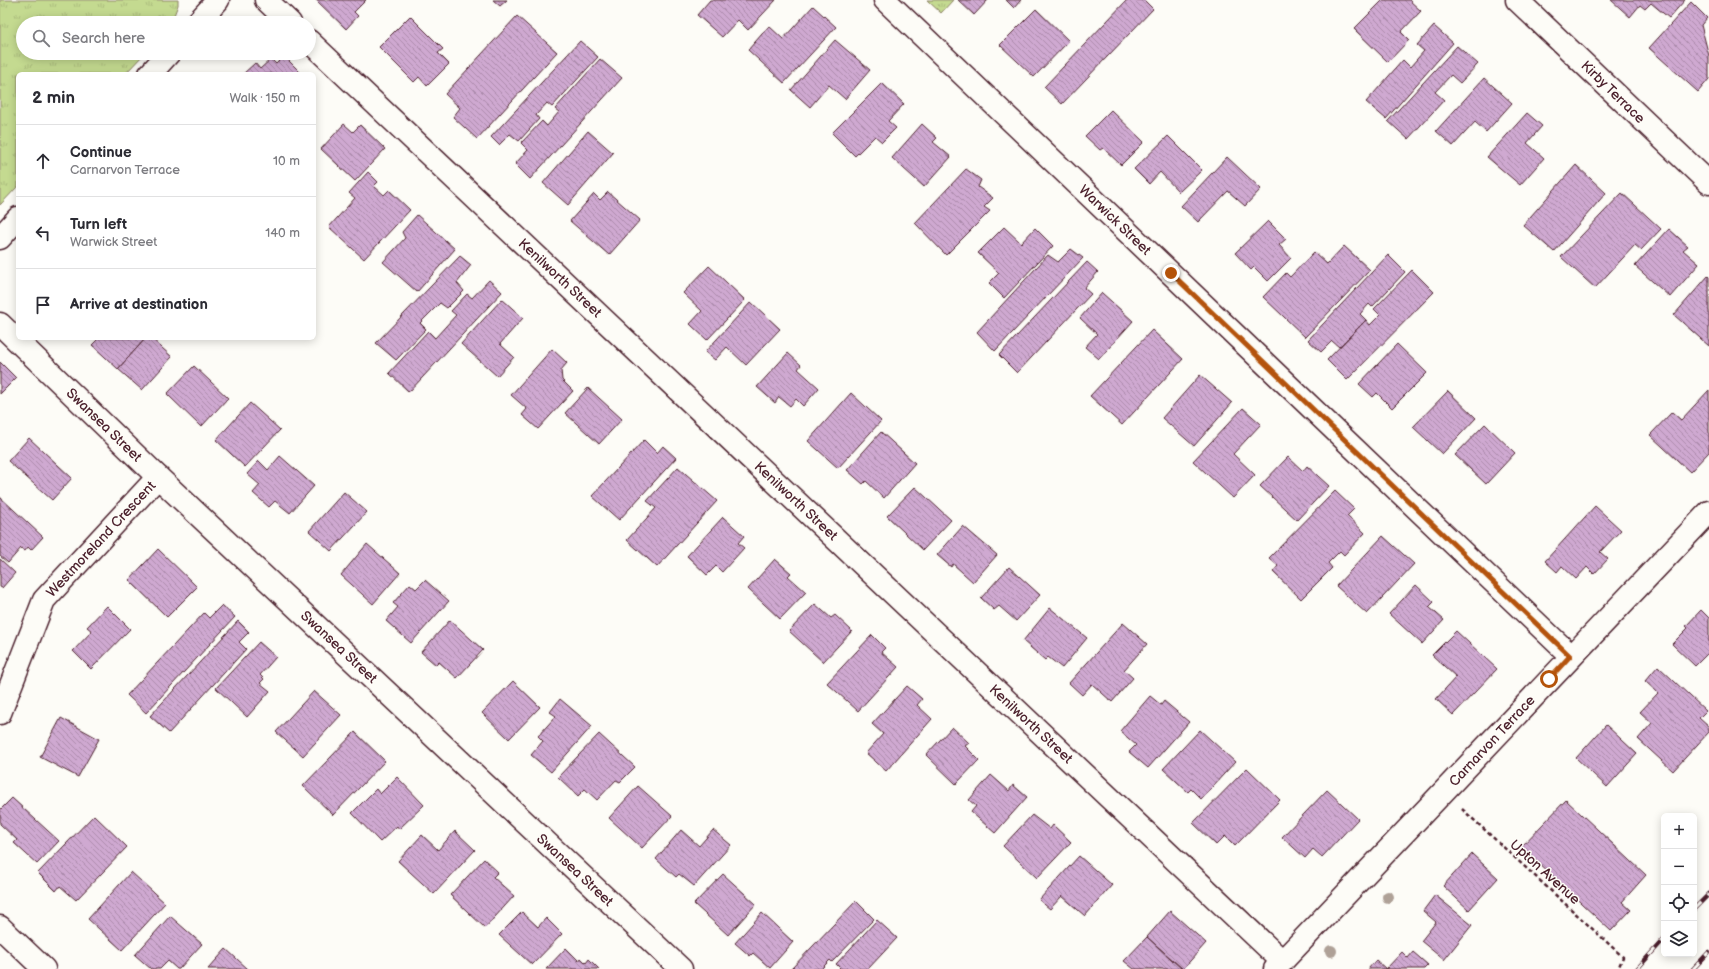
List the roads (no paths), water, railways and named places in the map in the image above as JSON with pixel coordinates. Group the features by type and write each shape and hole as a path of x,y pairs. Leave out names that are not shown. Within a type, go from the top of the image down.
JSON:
{"street":[{"path":"203,16 218,0"},
{"path":"266,0 283,16"},
{"name":"Warwick Street","path":"886,0 1570,656"},
{"name":"Kirby Terrace","path":"1517,0 1709,184"},
{"name":"Kenilworth Street","path":"316,48 1279,965"},
{"path":"152,72 163,60"},
{"path":"0,238 16,220"},
{"name":"Swansea Street","path":"0,324 16,339"},
{"name":"Swansea Street","path":"17,340 158,477 681,969"},
{"name":"Westmoreland Crescent","path":"0,713 44,600 158,477"},
{"name":"Carnarvon Terrace","path":"1279,965 1444,792 1570,656 1709,512"},
{"path":"0,927 44,969"}],"railway":[{"path":"1697,906 1709,894"},
{"path":"1637,969 1661,942"},
{"path":"1693,969 1709,952"}]}
